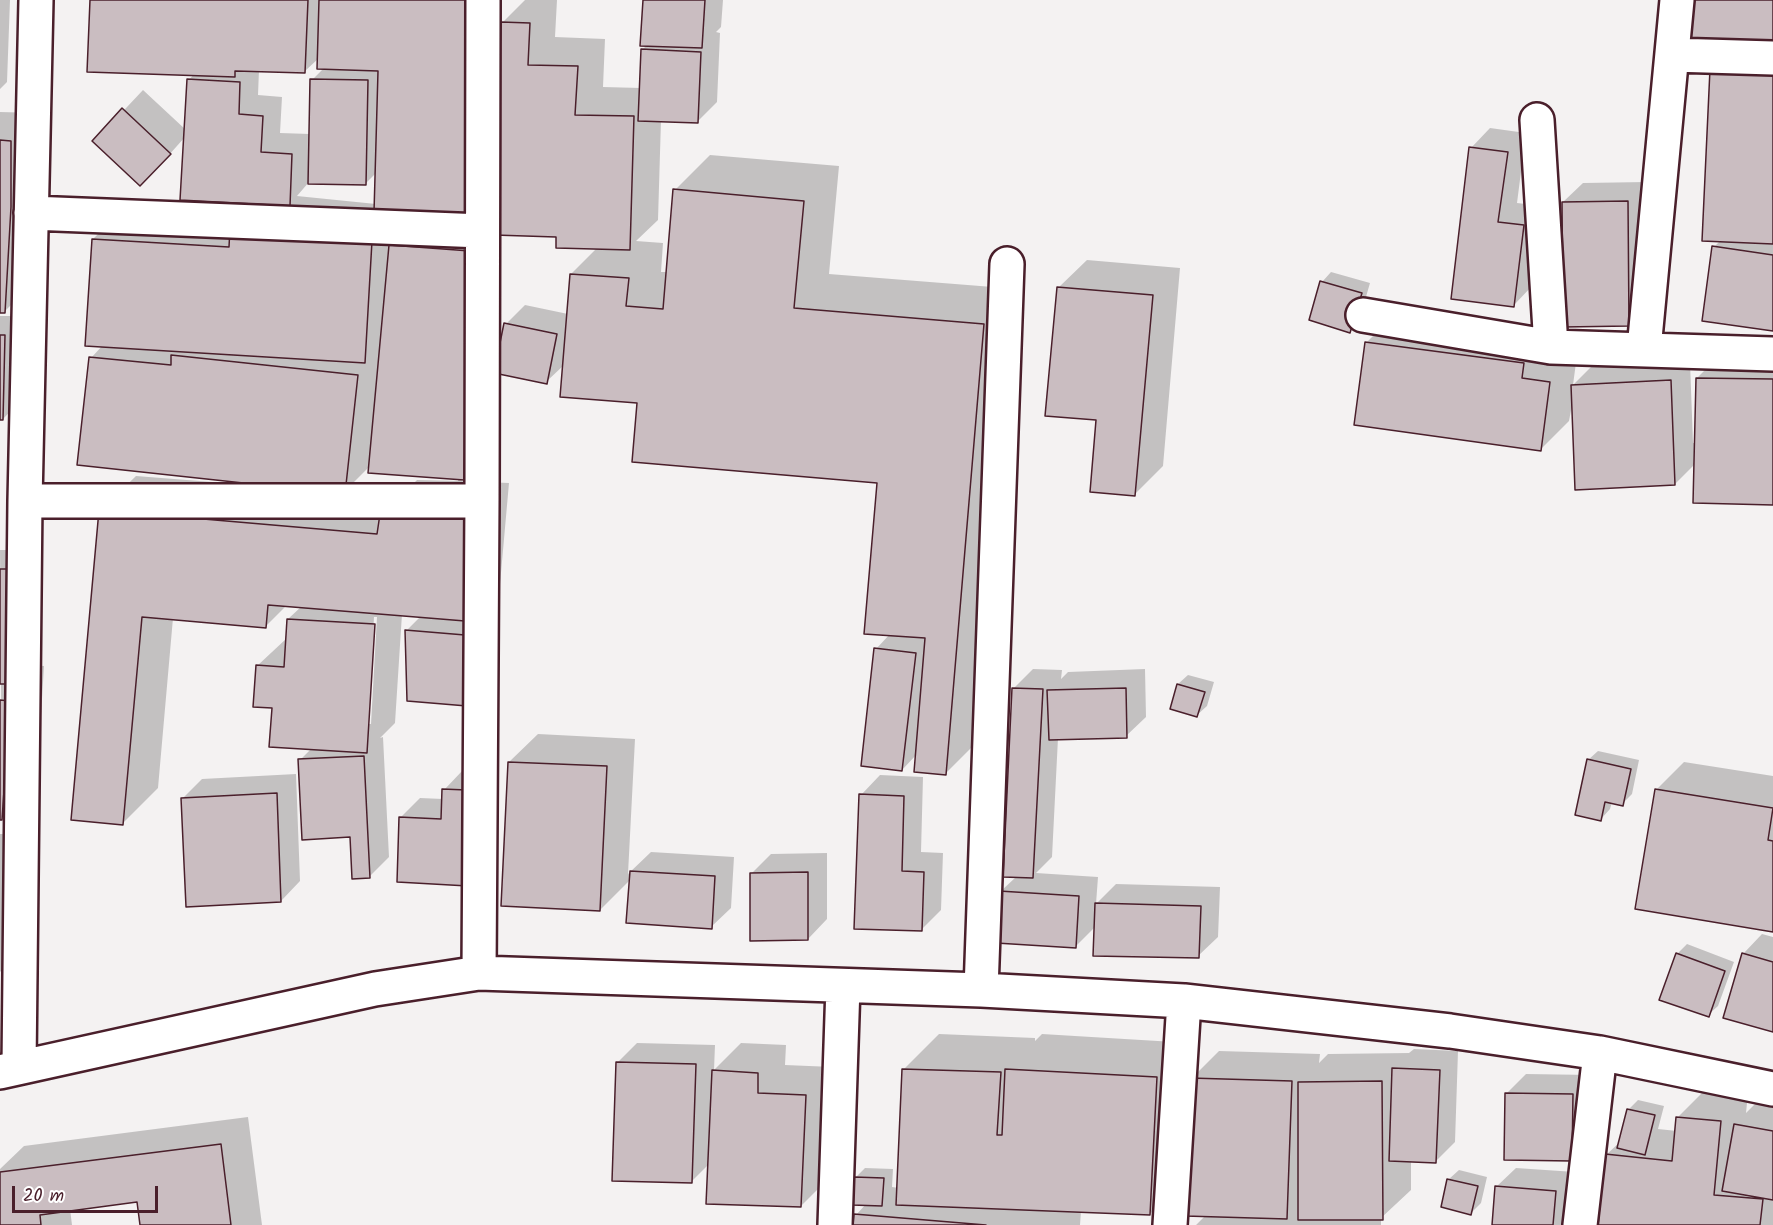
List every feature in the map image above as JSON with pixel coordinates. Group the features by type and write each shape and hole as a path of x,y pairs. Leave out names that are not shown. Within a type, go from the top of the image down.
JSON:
{"street":[{"path":"36,0 31,213 16,520 10,1069 375,989 479,973 981,990 1184,1001 1450,1031 1600,1053 1773,1089"},
{"path":"479,973 483,0"},
{"path":"1644,349 1677,0"},
{"path":"1672,55 1773,58"},
{"path":"1537,120 1551,347"},
{"path":"31,213 482,231"},
{"path":"981,990 1008,264"},
{"path":"1363,315 1551,347 1773,354"},
{"path":"16,520 482,501"},
{"path":"835,1225 843,986"},
{"path":"1170,1225 1184,1001"},
{"path":"1580,1225 1600,1053"}],"building":[{"path":"90,0 308,0 305,73 235,71 235,77 87,72"},
{"path":"319,0 472,0 468,214 374,212 378,71 317,69"},
{"path":"643,0 705,0 702,48 640,46"},
{"path":"1690,0 1773,0 1773,51 1686,44"},
{"path":"501,22 530,23 528,65 578,66 575,115 634,116 630,250 556,248 556,237 494,235"},
{"path":"641,49 701,52 698,123 638,121"},
{"path":"1710,69 1773,71 1773,244 1702,241"},
{"path":"187,79 240,82 239,114 263,116 261,152 292,154 290,206 180,200"},
{"path":"310,79 368,80 366,185 308,184"},
{"path":"122,108 171,154 140,186 92,141"},
{"path":"0,140 11,141 11,207 5,313 0,313"},
{"path":"1469,147 1508,152 1498,222 1524,225 1514,307 1451,299"},
{"path":"673,189 804,201 794,308 984,324 946,775 914,772 925,638 864,634 877,483 632,462 637,403 560,397 570,274 629,278 626,306 663,309"},
{"path":"1628,201 1629,326 1563,327 1562,202"},
{"path":"230,228 372,241 365,363 85,346 92,239 229,247"},
{"path":"389,245 470,251 464,480 368,473"},
{"path":"1712,246 1773,255 1773,331 1702,321"},
{"path":"1320,281 1362,293 1350,333 1309,320"},
{"path":"1057,287 1153,295 1135,496 1090,492 1096,420 1045,416"},
{"path":"504,323 557,334 547,384 494,373"},
{"path":"0,335 5,335 3,420 0,420"},
{"path":"1365,342 1524,363 1522,378 1550,382 1541,451 1354,425"},
{"path":"171,355 358,375 345,494 77,465 89,357 171,365"},
{"path":"1696,378 1773,379 1773,505 1693,503"},
{"path":"1671,380 1675,485 1575,490 1571,385"},
{"path":"99,510 377,534 380,514 474,517 465,621 268,605 266,628 142,617 123,825 71,820"},
{"path":"0,569 14,569 13,684 0,684"},
{"path":"287,619 375,624 367,753 269,747 272,708 253,707 256,665 284,667"},
{"path":"405,630 465,635 467,706 407,701"},
{"path":"874,648 916,653 902,771 861,766"},
{"path":"1177,684 1205,692 1197,717 1170,709"},
{"path":"1012,688 1043,689 1033,878 1003,877"},
{"path":"1126,688 1127,738 1049,740 1047,690"},
{"path":"0,700 10,701 2,820 0,820"},
{"path":"364,756 370,878 352,879 350,837 302,840 298,759"},
{"path":"1587,759 1631,769 1623,806 1605,802 1601,821 1575,815"},
{"path":"508,762 607,766 600,911 501,906"},
{"path":"442,789 467,790 468,886 397,882 399,817 441,819"},
{"path":"1655,789 1773,808 1768,840 1773,841 1773,932 1635,909"},
{"path":"277,793 281,902 186,907 181,798"},
{"path":"859,794 904,796 902,871 924,872 922,931 854,929"},
{"path":"630,871 715,876 712,929 626,923"},
{"path":"808,872 808,940 750,941 750,873"},
{"path":"999,891 1079,896 1076,948 996,943"},
{"path":"1095,903 1201,906 1199,958 1093,956"},
{"path":"1676,953 1725,971 1709,1017 1659,1000"},
{"path":"1742,953 1773,962 1773,1032 1723,1018"},
{"path":"616,1062 696,1064 692,1183 612,1181"},
{"path":"1392,1068 1440,1070 1436,1163 1389,1161"},
{"path":"902,1069 1001,1072 997,1135 1002,1135 1005,1069 1157,1077 1150,1215 896,1205"},
{"path":"712,1070 758,1073 758,1093 806,1095 801,1207 706,1204"},
{"path":"1190,1078 1292,1081 1287,1219 1185,1216"},
{"path":"1382,1081 1383,1220 1298,1220 1298,1082"},
{"path":"1505,1093 1573,1094 1572,1161 1504,1160"},
{"path":"1627,1109 1655,1115 1645,1155 1617,1148"},
{"path":"1676,1117 1721,1121 1714,1195 1763,1199 1760,1225 1598,1225 1605,1154 1672,1161"},
{"path":"1734,1124 1773,1131 1773,1200 1722,1191"},
{"path":"221,1144 231,1225 140,1225 137,1202 40,1215 41,1225 0,1225 0,1172"},
{"path":"854,1177 884,1178 882,1206 852,1205"},
{"path":"1447,1179 1478,1186 1471,1215 1441,1207"},
{"path":"1495,1186 1556,1191 1553,1225 1492,1225"},
{"path":"854,1214 986,1225 853,1225"}]}
